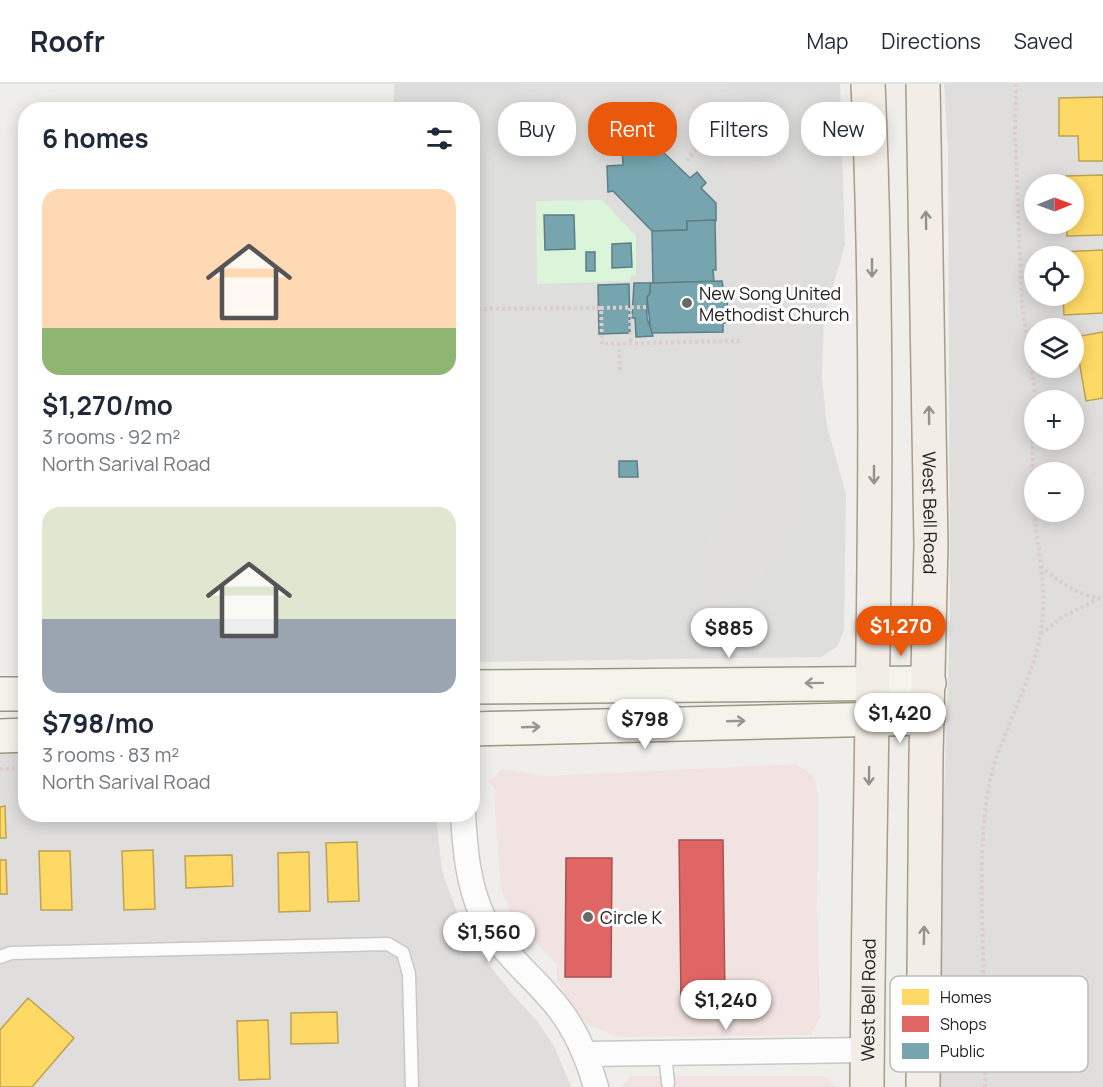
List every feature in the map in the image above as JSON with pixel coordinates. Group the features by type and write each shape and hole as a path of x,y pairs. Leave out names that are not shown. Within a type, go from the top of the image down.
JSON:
{"main road":[{"name":"West Bell Road","path":"867,1087 873,683 872,258 868,84"},
{"name":"West Bell Road","path":"923,84 931,544 925,976"},
{"path":"480,687 929,683"},
{"path":"0,694 18,694"},
{"path":"480,729 928,718"},
{"path":"0,736 18,735"},
{"name":"West Bell Road","path":"923,1072 923,1087"}],"street":[{"path":"464,822 467,863 473,891 483,918 499,942 552,1000 585,1054 596,1087"},
{"path":"585,1054 867,1050"}],"lane":[{"path":"0,957 11,953 388,944 403,953 409,974 412,1087"},
{"path":"665,1053 668,1083"}],"path":[{"path":"1016,84 1015,131 1022,304 1035,390"},
{"path":"687,161 691,156"},
{"path":"480,309 647,307"},
{"path":"601,308 602,344 740,341"},
{"path":"630,308 631,343"},
{"path":"619,343 620,373"},
{"path":"984,976 983,850 987,797 999,747 1034,663 1041,634 1043,592 1032,491 1033,450"},
{"path":"1041,565 1052,576 1101,598"},
{"path":"1041,634 1062,617 1101,598"},
{"path":"0,769 18,768"},
{"path":"985,1072 985,1087"}],"shaded area":[{"path":"394,84 840,84 841,102 801,102 801,156 842,156 845,245 824,316 822,377 827,426 846,494 844,630 837,647 821,657 480,662 480,102 394,102"},
{"path":"522,84 727,84 748,102 689,102 689,130 677,125 677,102 588,102 588,116 576,116 576,102 532,102 532,100 523,99"},
{"path":"944,84 1103,84 1103,1087 940,1087 940,1072 1088,1072 1088,976 938,976 950,620 948,149"},
{"path":"717,156 775,156 797,186 803,281 804,450 801,489 786,538 767,568 738,596 711,614 701,599 700,568 690,555 722,528 738,502 744,474 745,418 740,204 731,176"},
{"path":"0,750 18,750 18,822 437,822 442,871 465,934 513,995 537,1021 555,1048 571,1087 0,1087"},
{"path":"795,764 814,776 818,796 817,908 820,1017 811,1035 618,1037 586,1024 557,981 557,965 513,918 500,886 494,789 489,781 502,769 546,776"},
{"path":"631,1076 821,1076 828,1078 837,1087 621,1087"}],"green space":[{"path":"602,200 636,236 636,275 631,276 630,281 537,284 536,201"}],"building: Homes":[{"path":"1103,97 1103,161 1079,161 1078,136 1059,136 1059,98"},
{"path":"1103,175 1103,235 1067,236 1067,234 1084,234 1084,176"},
{"path":"1103,250 1103,313 1064,315 1064,306 1084,306 1084,251"},
{"path":"1103,332 1103,398 1086,401 1082,378 1084,378 1084,335"},
{"path":"5,806 6,838 0,838 0,807"},
{"path":"357,842 359,901 328,902 326,843"},
{"path":"153,850 155,909 124,910 122,851"},
{"path":"39,851 70,851 72,910 41,910"},
{"path":"309,852 310,911 279,912 278,853"},
{"path":"232,855 233,886 186,888 185,856"},
{"path":"0,860 6,860 7,894 0,894"},
{"path":"28,998 74,1038 32,1087 0,1087 0,1030"},
{"path":"337,1012 338,1043 291,1044 291,1013"},
{"path":"268,1020 270,1079 239,1080 237,1021"}],"building: Shops":[{"name":"Circle K","path":"679,840 723,840 725,1000 681,1000"},
{"name":"Circle K","path":"566,858 612,858 611,977 565,977"}],"building: Public":[{"path":"622,156 667,156 690,178 697,172 706,183 701,188 716,203 716,221 687,221 687,230 652,231 613,191 608,192 607,166 623,165"},
{"path":"544,215 574,215 575,249 545,250"},
{"path":"715,220 716,270 713,270 714,282 653,283 652,231 687,230 687,221"},
{"path":"631,243 632,267 612,268 612,244"},
{"path":"586,252 595,252 595,271 586,271"},
{"name":"New Song United Methodist Church","path":"722,281 725,299 727,298 728,314 725,314 723,332 651,333 647,297 650,293 650,283"},
{"path":"634,283 650,283 647,318 653,336 636,337 635,318 632,318"},
{"path":"629,284 630,333 599,334 598,285"},
{"path":"619,461 637,461 638,477 619,477"}],"place":[{"name":"New Song United Methodist Church","path":"687,303"},
{"name":"Circle K","path":"588,917"}]}
